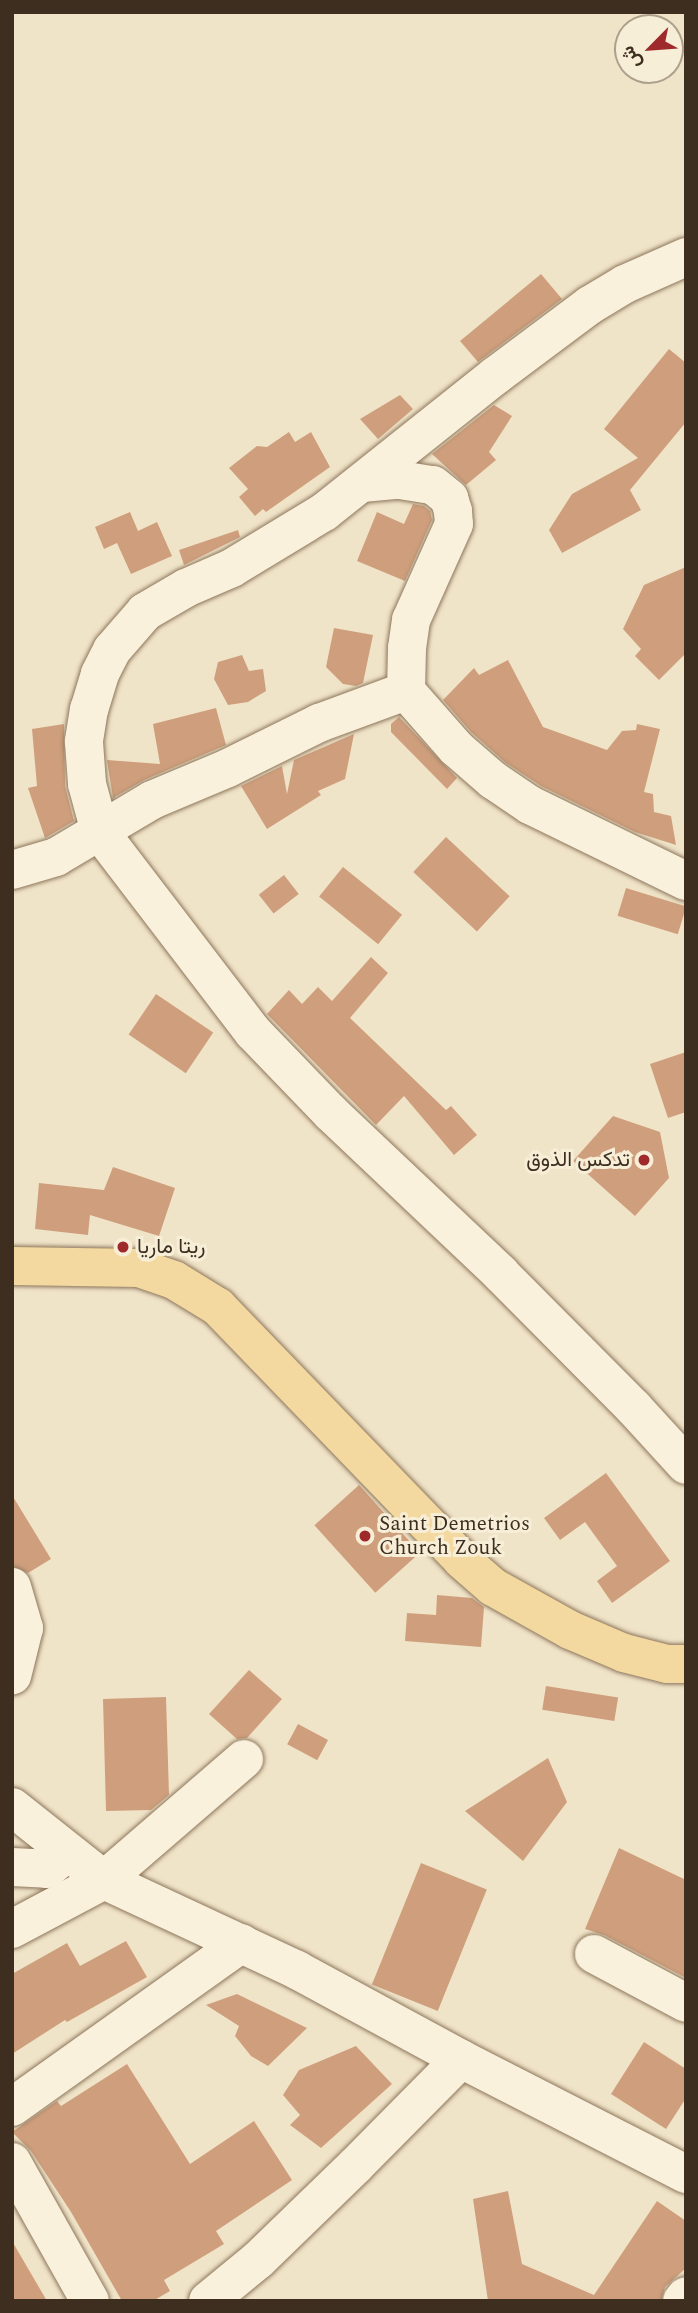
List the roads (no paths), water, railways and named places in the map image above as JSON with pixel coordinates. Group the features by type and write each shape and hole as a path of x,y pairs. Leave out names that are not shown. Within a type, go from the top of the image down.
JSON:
{"main road":[{"path":"12,1266 139,1268 174,1280 218,1307 462,1560 493,1587 570,1630 624,1653 680,1668"}],"street":[{"path":"686,257 625,284 590,305 495,376 324,512 232,568 186,588 145,612 127,629 100,674 89,709 84,743 87,784 100,832 253,1032 331,1113 520,1292 686,1465"},
{"path":"362,483 400,480 433,485 449,498 453,511 454,524 411,620 406,691 456,748 494,780 530,805 686,881"},
{"path":"12,870 56,857 152,800 228,768 319,723 406,691"},
{"path":"12,1587 24,1628 12,1676"},
{"path":"12,1929 104,1880 244,1759"},
{"path":"12,1807 104,1880 242,1943 686,2174"},
{"path":"12,1867 47,1869 68,1853"},
{"path":"12,2107 242,1943"},
{"path":"594,1954 686,2003"},
{"path":"208,2301 258,2260 461,2059"},
{"path":"12,2162 90,2301"},
{"path":"682,2301 686,2296"}],"place":[{"name":"تدكس الذوق","path":"644,1160"},
{"name":"ريتا ماريا","path":"123,1247"},
{"name":"Saint Demetrios Church Zouk","path":"365,1536"}]}
